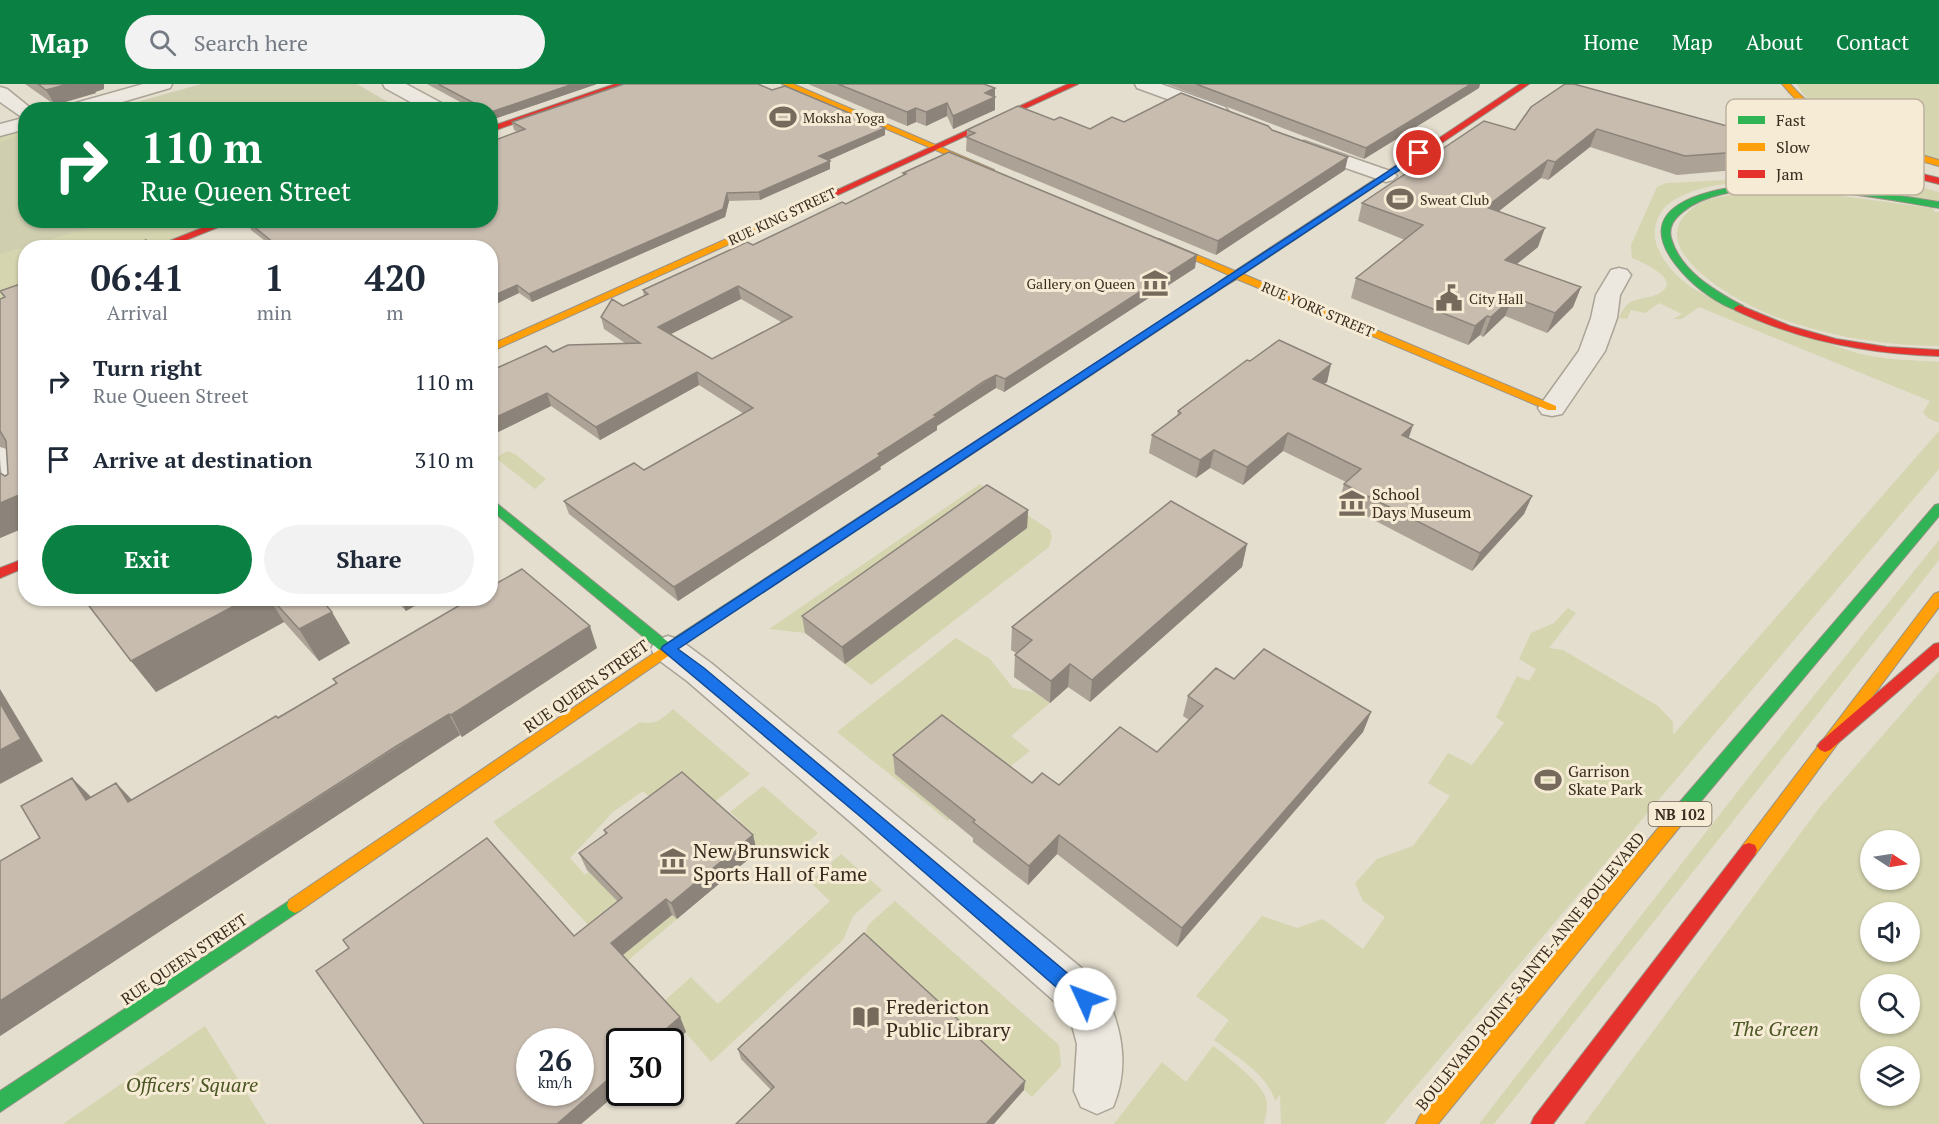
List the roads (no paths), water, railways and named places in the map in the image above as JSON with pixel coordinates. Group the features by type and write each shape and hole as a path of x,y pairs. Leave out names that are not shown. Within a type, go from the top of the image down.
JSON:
{"main road":[{"path":"498,127 622,84"},
{"path":"786,84 1007,177"},
{"name":"RUE KING STREET","path":"498,345 1074,84"},
{"name":"RUE QUEEN STREET","path":"0,1102 389,842 668,649 1525,84"},
{"path":"1786,84 1797,99"},
{"path":"1470,120 1507,111 1527,100"},
{"path":"1924,158 1939,163"},
{"path":"1924,177 1939,181"},
{"path":"1726,191 1691,199 1674,211 1666,224 1667,239 1674,255 1686,272 1733,304 1797,331 1848,345 1894,352 1939,354"},
{"path":"1868,195 1939,205"},
{"path":"189,240 215,228"},
{"name":"RUE YORK STREET","path":"1148,237 1552,408"},
{"name":"BOULEVARD POINT-SAINTE-ANNE BOULEVARD","path":"1426,1124 1757,720 1939,508"},
{"path":"498,509 668,649"},
{"path":"0,573 18,565"},
{"path":"1541,1124 1638,1002 1825,746 1939,597"},
{"path":"1825,746 1939,648"}],"street":[{"path":"100,102 163,84"},
{"path":"392,84 425,102"},
{"path":"1144,84 1234,116"},
{"path":"0,93 18,107"},
{"path":"0,130 18,125"},
{"path":"1287,141 1386,176"},
{"path":"1552,408 1592,351 1604,318 1608,295 1619,275"},
{"path":"0,456 18,480"},
{"path":"668,649 699,672 868,813 1085,999 1097,1022 1101,1041 1101,1065 1097,1091"}],"place":[{"name":"Moksha Yoga","path":"783,117"},
{"name":"Sweat Club","path":"1400,199"},
{"name":"Gallery on Queen","path":"1155,283"},
{"name":"City Hall","path":"1449,298"},
{"name":"School Days Museum","path":"1352,503"},
{"name":"Garrison Skate Park","path":"1548,780"},
{"name":"New Brunswick Sports Hall of Fame","path":"673,861"},
{"name":"Fredericton Public Library","path":"866,1017"}],"park label":[{"name":"The Green","path":"1775,1028"},
{"name":"Officers' Square","path":"192,1084"}]}
